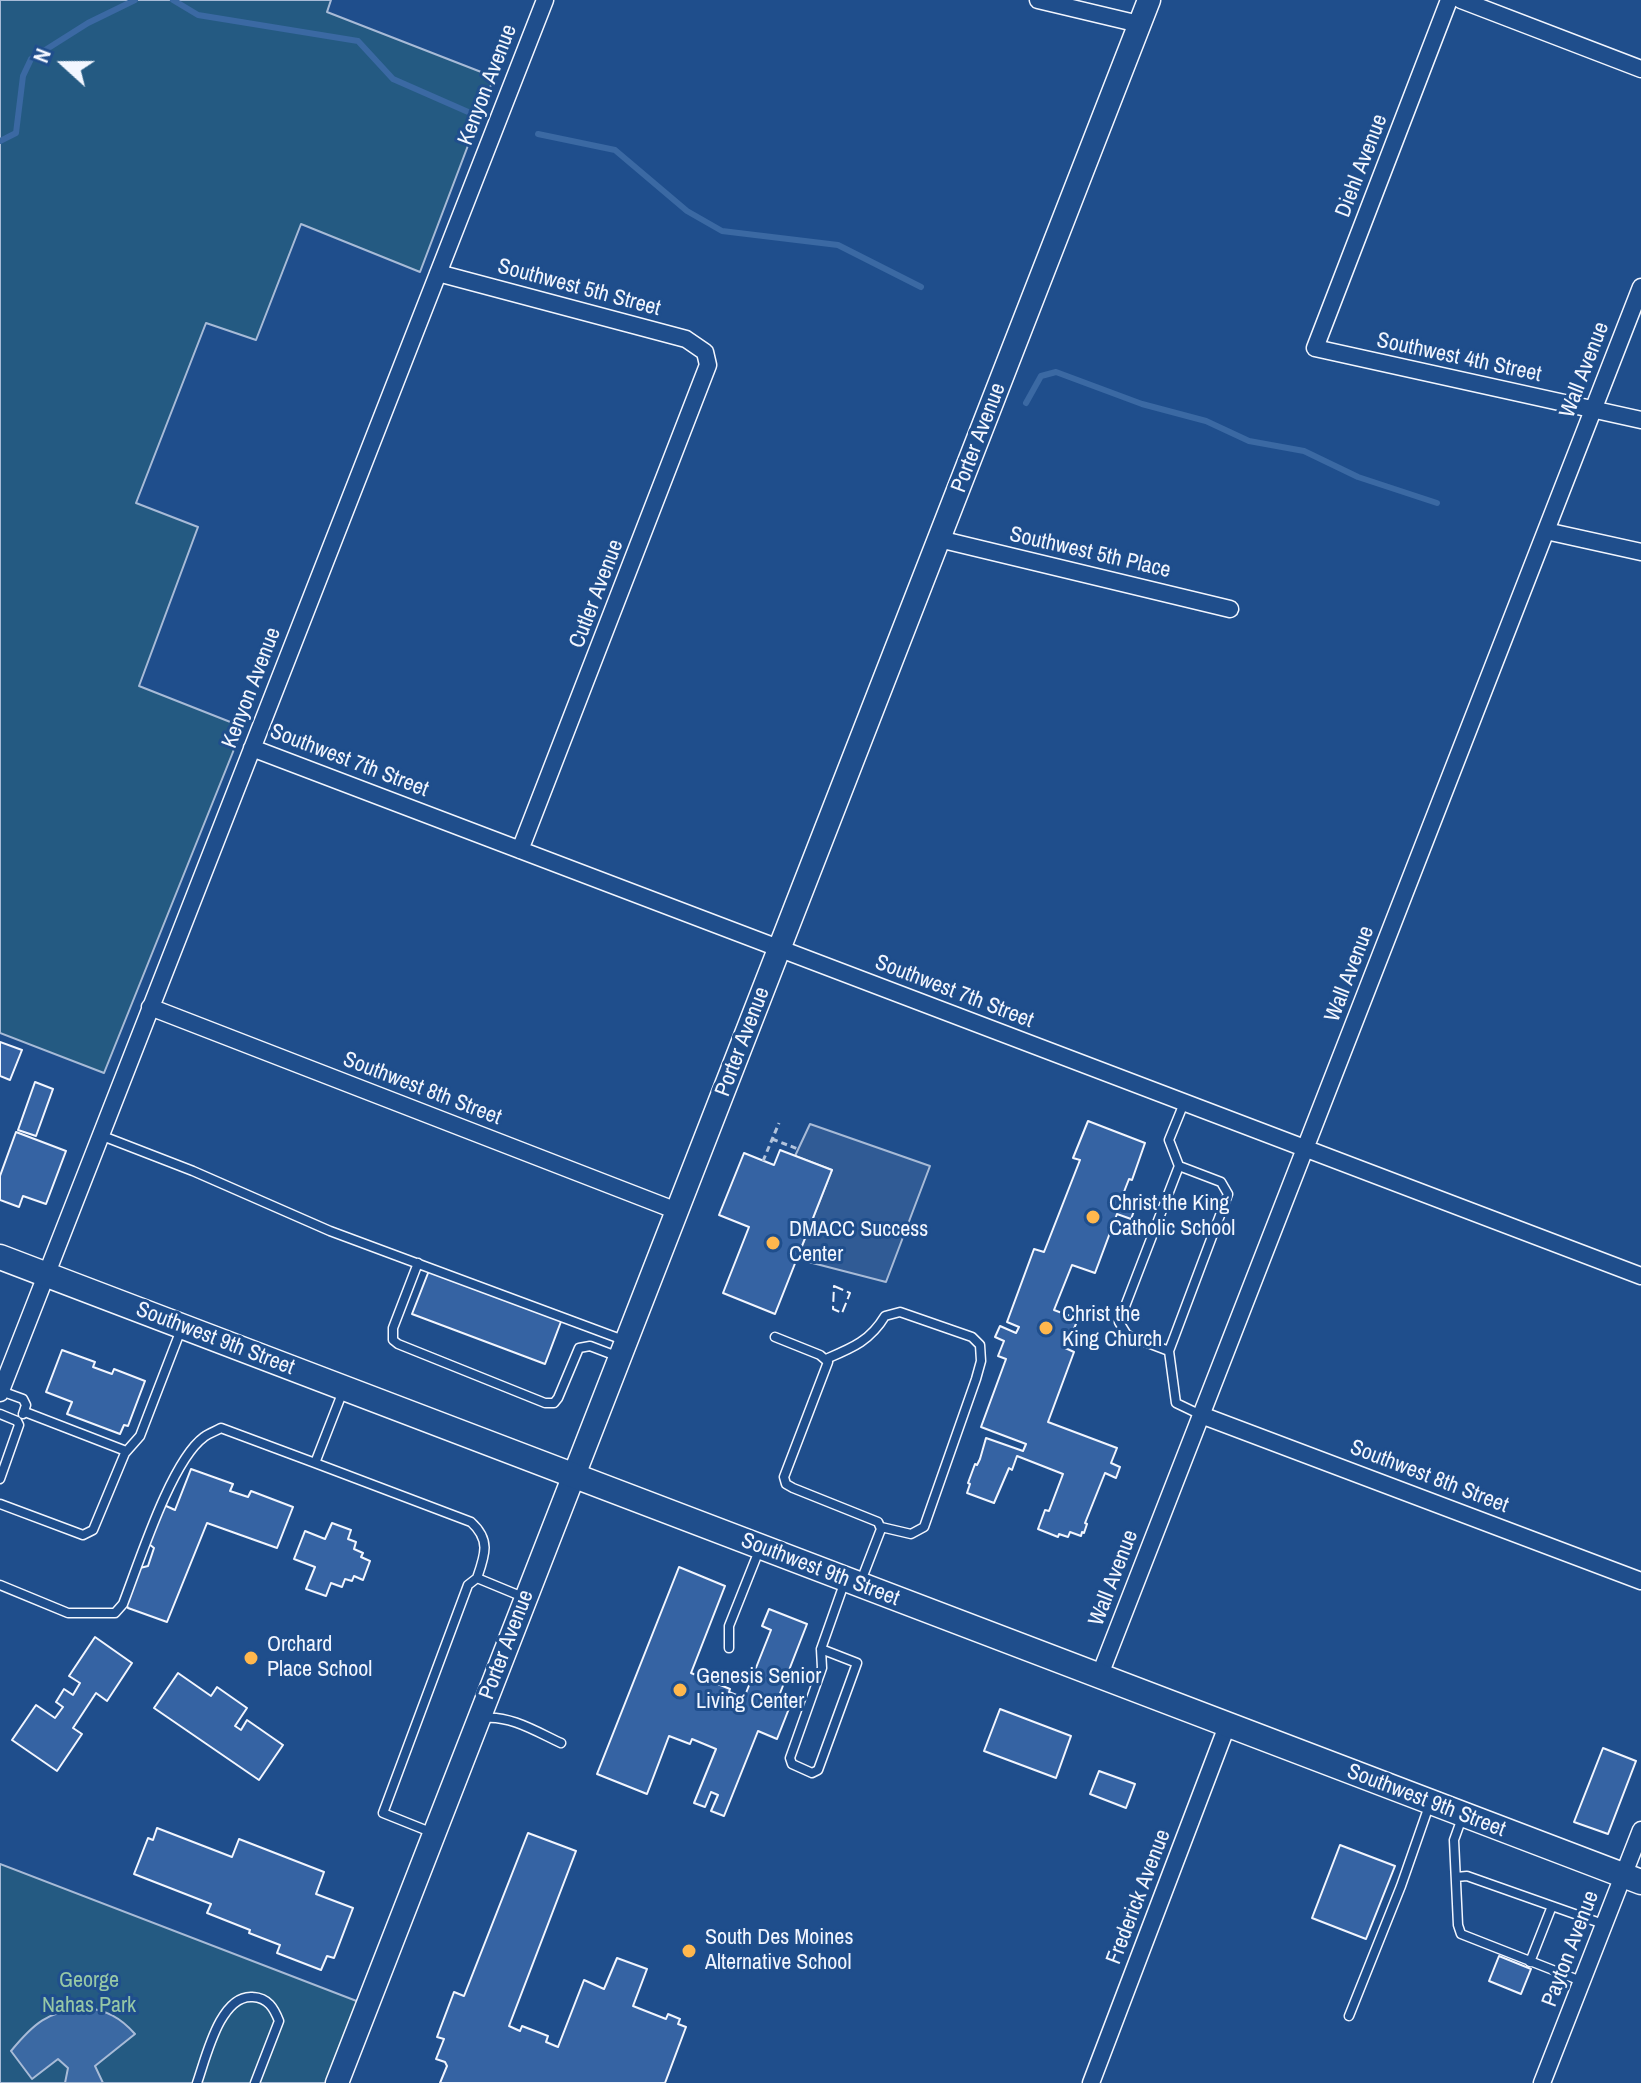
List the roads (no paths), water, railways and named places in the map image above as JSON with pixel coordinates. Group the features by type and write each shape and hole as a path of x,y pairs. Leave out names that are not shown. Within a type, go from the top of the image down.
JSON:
{"main road":[{"name":"Southwest 9th Street","path":"0,1257 1632,1879"}],"street":[{"name":"Kenyon Avenue","path":"0,1392 545,0"},
{"path":"1038,0 1139,24"},
{"name":"Porter Avenue","path":"337,2083 1149,0"},
{"name":"Diehl Avenue","path":"1315,348 1449,0"},
{"path":"1461,0 1641,69"},
{"name":"Southwest 5th Street","path":"438,273 686,339 705,352"},
{"name":"Wall Avenue","path":"1099,1677 1641,287"},
{"name":"Southwest 4th Street","path":"1315,348 1641,420"},
{"name":"Cutler Avenue","path":"520,850 705,375 708,365 705,352"},
{"path":"1546,531 1641,552"},
{"name":"Southwest 5th Place","path":"939,539 1230,609"},
{"name":"Southwest 7th Street","path":"252,748 1641,1276"},
{"name":"Southwest 8th Street","path":"150,1007 677,1211"},
{"name":"Southwest 8th Street","path":"1201,1415 1641,1581"},
{"name":"Frederick Avenue","path":"1091,2083 1227,1726"},
{"name":"Payton Avenue","path":"1542,2083 1604,1925 1632,1879 1640,1833"}],"lane":[{"path":"1169,1351 1127,1335 1119,1322 1179,1166 1169,1140 1184,1103"},
{"path":"100,1135 623,1349"},
{"path":"1179,1166 1221,1182 1228,1194 1169,1351 1176,1403 1201,1415"},
{"path":"418,1263 393,1328 393,1340 398,1344 545,1403 554,1403 558,1398 579,1348 623,1349"},
{"path":"775,1337 826,1359 864,1342 876,1331 885,1316 900,1312 972,1337 980,1345 981,1361 976,1379 924,1527 911,1534 881,1527 873,1519 786,1484 784,1477 826,1370 826,1359"},
{"path":"0,1504 83,1535 88,1534 97,1523 126,1451 140,1436 182,1327"},
{"path":"315,1463 344,1388"},
{"path":"0,1392 23,1399 25,1412"},
{"path":"25,1412 126,1451"},
{"path":"0,1479 18,1429 17,1421 25,1412"},
{"path":"0,1414 17,1421"},
{"path":"0,1585 68,1613 115,1613 123,1604 168,1489 203,1437 221,1428 471,1522 486,1541 486,1552 477,1578 468,1585 383,1813 434,1833"},
{"path":"821,1649 857,1663 818,1770 812,1773 792,1764 790,1758 822,1668 821,1649 881,1527"},
{"path":"729,1648 729,1626 760,1547"},
{"path":"477,1578 526,1598"},
{"path":"479,1718 511,1721 561,1743"},
{"path":"1349,2016 1430,1803"},
{"path":"1463,1815 1454,1840 1461,1934 1582,1981"},
{"path":"1456,1877 1467,1876 1604,1925"},
{"path":"1530,1962 1552,1906"},
{"path":"197,2083 217,2029 232,2002 242,1997 265,2000 273,2007 279,2021 255,2083"}],"waterway":[{"path":"0,141 16,133 23,76 31,59 88,23 135,0"},
{"path":"173,0 198,15 358,41 393,79 475,115"},
{"path":"538,134 615,150 687,211 722,231 838,245 921,287"},
{"path":"1026,403 1041,376 1056,372 1142,404 1206,421 1249,441 1304,451 1358,477 1437,503"}],"place":[{"name":"Christ the King Catholic School","path":"1093,1217"},
{"name":"DMACC Success Center","path":"773,1243"},
{"name":"Christ the King Church","path":"1046,1328"},
{"name":"Orchard Place School","path":"251,1658"},
{"name":"Genesis Senior Living Center","path":"680,1690"},
{"name":"South Des Moines Alternative School","path":"689,1951"}],"park label":[{"name":"George Nahas Park","path":"89,1994"}]}
